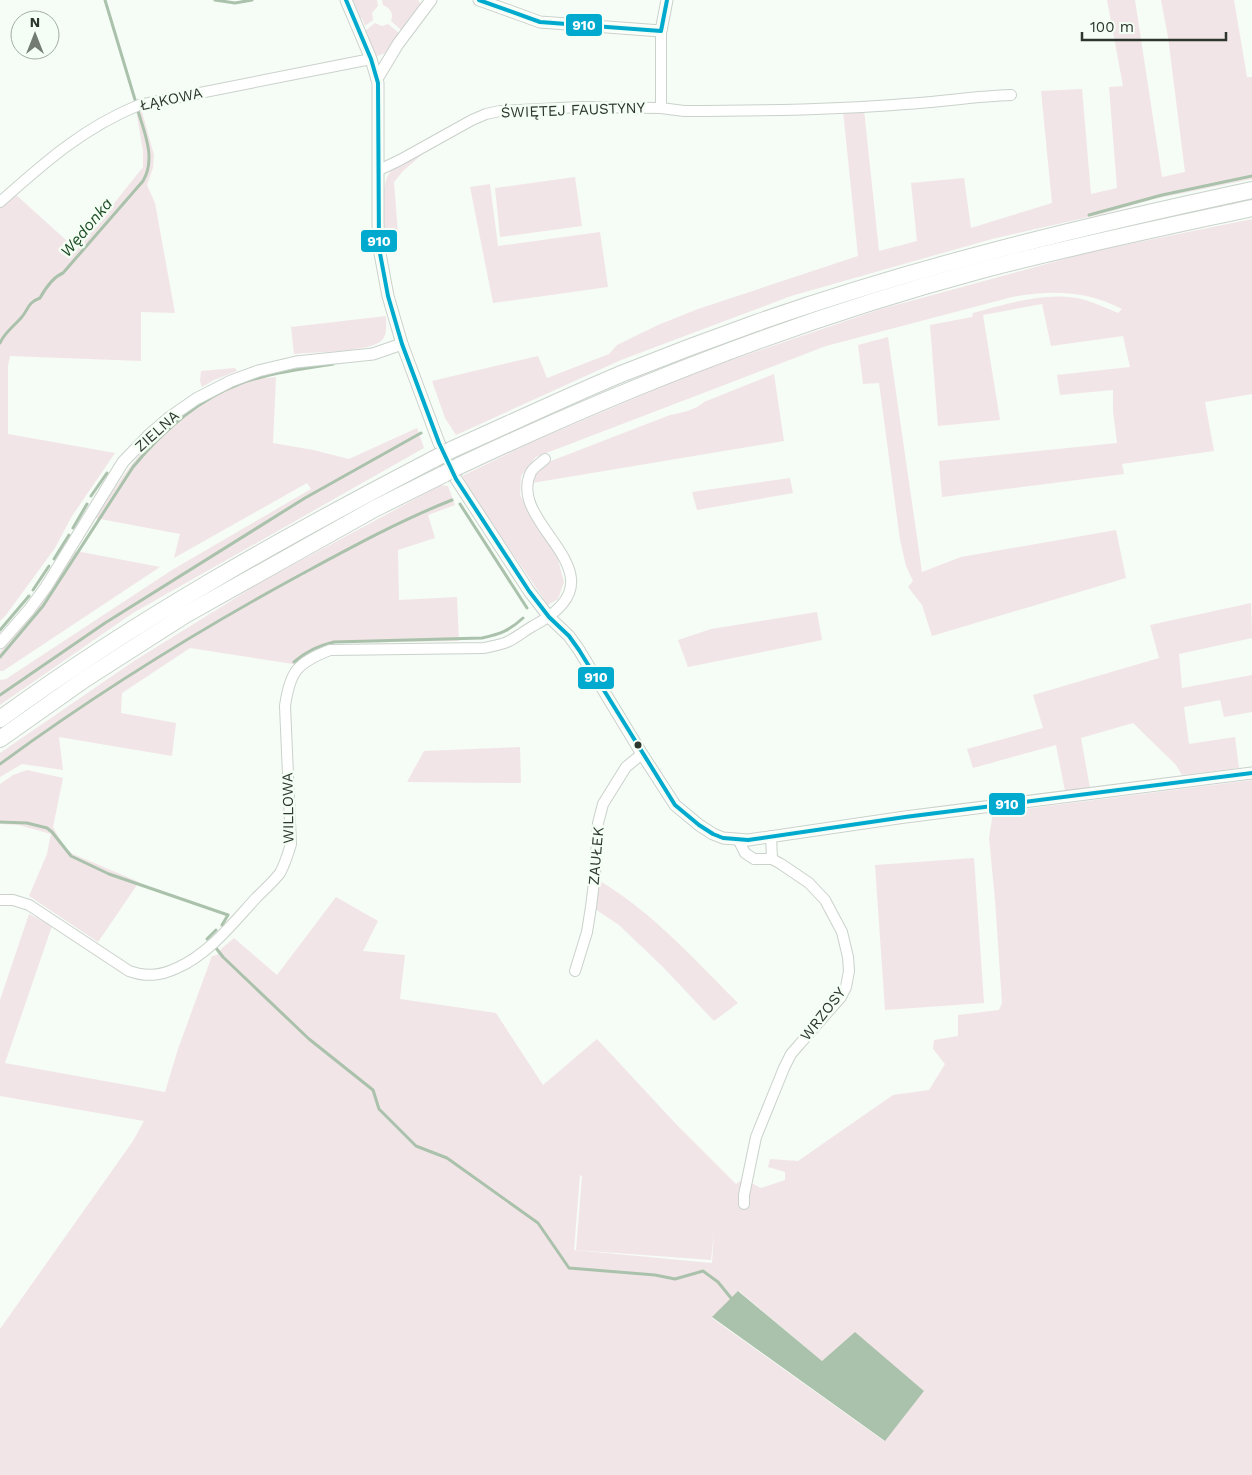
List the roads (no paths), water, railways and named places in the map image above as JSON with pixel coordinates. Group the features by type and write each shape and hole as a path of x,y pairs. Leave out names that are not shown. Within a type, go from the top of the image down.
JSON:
{"highway":[{"path":"0,719 144,622 238,564 451,450 622,374 757,323 855,290 955,260 1080,228 1252,190"},
{"path":"0,739 85,679 185,615 374,509 536,430 678,371 760,340 840,313 986,269 1078,246 1252,208"}],"street":[{"path":"346,0 371,59 377,79 379,99 379,248 388,296 402,344 439,443 456,479 529,591 579,650 675,805 687,816 712,834 723,838 748,840 1252,773"},
{"path":"377,79 393,52 432,0"},
{"path":"479,0 540,22 661,30"},
{"path":"661,108 661,30 667,0"},
{"name":"ŁĄKOWA","path":"0,202 55,154 82,134 139,105 371,59"},
{"name":"ŚWIĘTEJ FAUSTYNY","path":"379,170 486,114 500,111 581,107 661,108 684,111 829,108 1011,95"},
{"name":"ZIELNA","path":"0,643 46,587 123,462 170,416 196,399 231,381 258,371 296,362 373,354 402,344"},
{"path":"545,459 532,470 528,484 528,497 532,510 568,566 571,585 569,592 550,618"},
{"name":"WILLOWA","path":"0,900 13,900 29,905 129,971 143,976 156,975 177,968 200,954 226,931 279,873 286,861 290,844 290,828 285,706 288,684 296,671 310,658 330,650 484,648 507,642 550,618"},
{"name":"ZAUŁEK","path":"576,971 587,932 595,874 598,823 603,804 626,767 642,754"},
{"path":"771,836 772,859"},
{"name":"WRZOSY","path":"738,839 745,853 749,856 754,859 772,859 801,877 825,900 842,932 847,947 849,971 846,987 840,997 791,1054 784,1068 756,1137 744,1195 744,1204"}],"waterway":[{"name":"Wędonka","path":"105,0 136,103"},
{"name":"Wędonka","path":"215,0 235,3 252,0"},
{"name":"Wędonka","path":"0,343 24,315 30,304 40,298 53,280 63,273 143,181 147,173 149,155 138,111"},
{"path":"1089,215 1162,195 1252,176"},
{"path":"0,657 43,606 133,467 168,430 194,408 239,384 274,374 333,364"},
{"path":"0,695 105,623 305,498 421,433"},
{"path":"91,496 107,473"},
{"path":"0,764 110,688 222,619 356,545 452,500"},
{"path":"73,528 87,504"},
{"path":"460,504 527,608"},
{"path":"54,559 69,535"},
{"path":"33,590 49,566"},
{"path":"0,630 29,596"},
{"path":"294,662 313,649 334,642 482,638 504,631 523,618"},
{"path":"0,822 27,823 47,828 71,856 109,874 228,915 222,925"},
{"path":"207,939 216,930"},
{"path":"216,948 223,957 309,1039 373,1090 379,1109 416,1146 447,1158 538,1223 569,1268 655,1275 675,1279 703,1271 718,1282 731,1298"}]}
